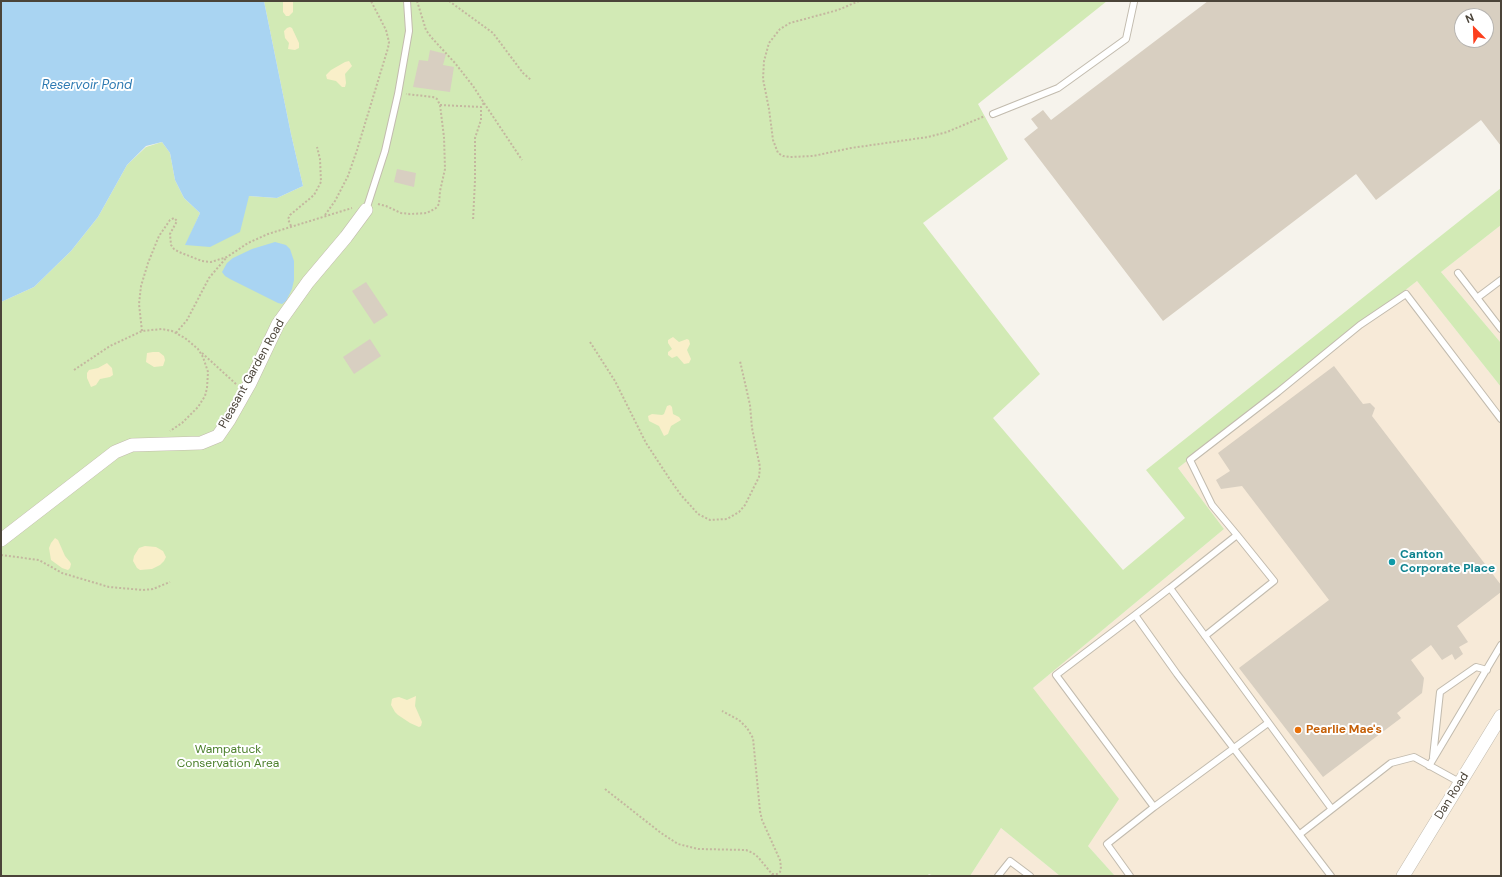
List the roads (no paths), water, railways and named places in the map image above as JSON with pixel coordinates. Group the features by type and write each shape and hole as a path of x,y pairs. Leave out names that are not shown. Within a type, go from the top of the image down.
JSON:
{"street":[{"name":"Pleasant Garden Road","path":"1,540 115,452 132,445 201,443 218,436 244,393 278,324 308,282 346,237 367,206"},
{"name":"Dan Road","path":"1403,876 1501,716"}],"lane":[{"path":"367,206 385,151 398,94 409,32 407,1"},
{"path":"993,114 1058,88 1126,39 1134,1"},
{"path":"1458,273 1501,329"},
{"path":"1478,298 1501,280"},
{"path":"1205,636 1274,581 1212,505 1190,460 1278,392 1360,325 1406,294 1501,420"},
{"path":"1154,807 1056,675 1170,588 1237,534"},
{"path":"1170,588 1331,808"},
{"path":"1135,615 1177,674 1331,876"},
{"path":"1429,766 1501,645"},
{"path":"1432,759 1440,692 1476,667 1487,670"},
{"path":"1130,876 1107,844 1154,807 1268,723"},
{"path":"1300,834 1331,808 1391,763 1414,757 1461,783"},
{"path":"998,876 1010,861 1030,876"}],"water":[{"name":"Reservoir Pond","path":"1,1 264,1 303,186 277,198 249,196 240,232 210,247 185,245 200,213 184,198 175,180 170,153 162,142 146,146 127,165 98,217 71,251 34,287 1,302"},
{"path":"275,242 286,245 290,249 294,261 294,280 292,289 286,301 282,304 230,279 222,272 227,263 233,258 252,249"}],"place":[{"name":"Canton Corporate Place","path":"1392,562"},
{"name":"Pearlie Mae's","path":"1298,730"}],"park label":[{"name":"Wampatuck Conservation Area","path":"228,757"}]}
